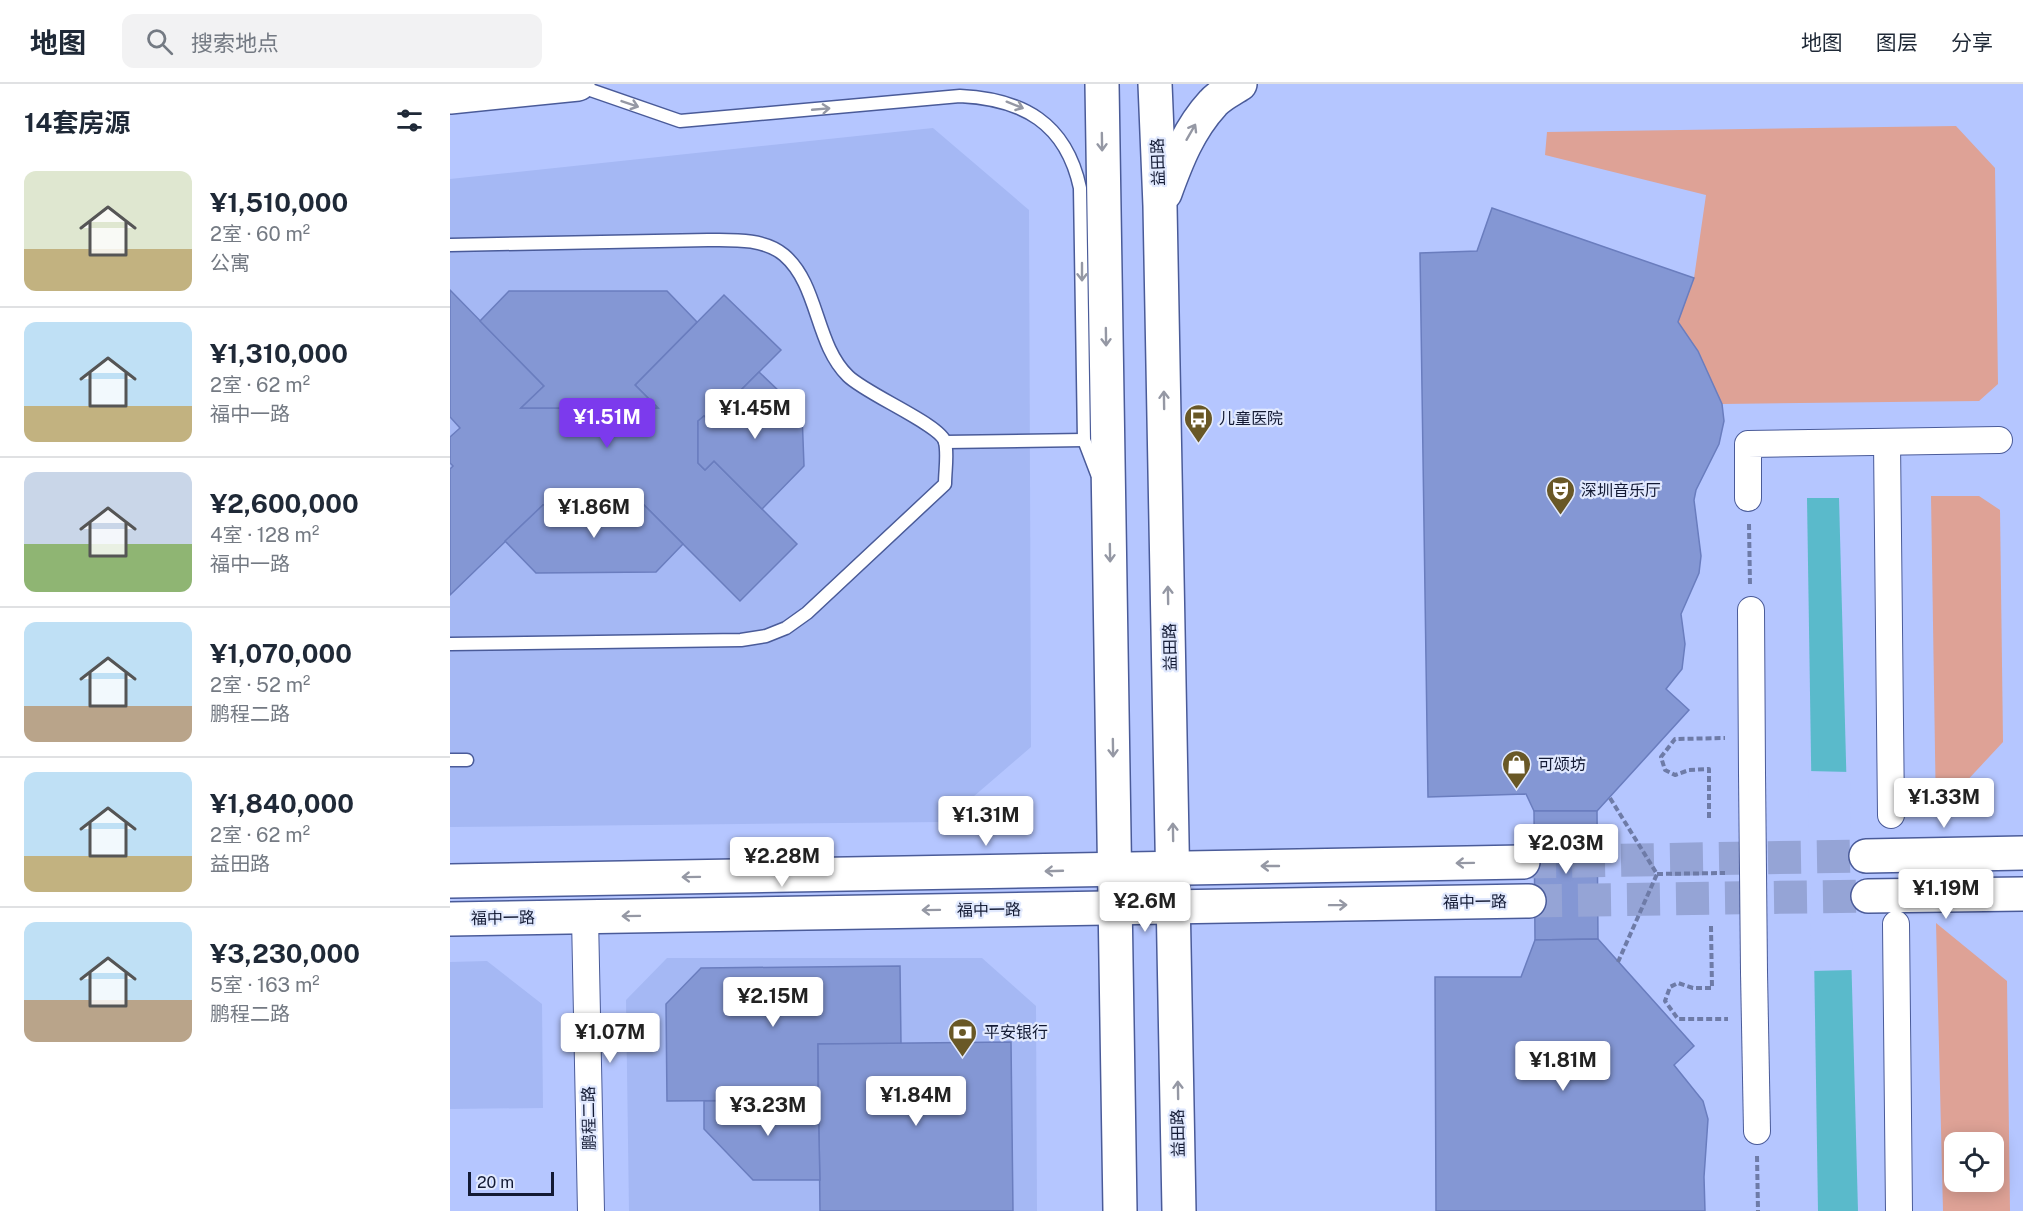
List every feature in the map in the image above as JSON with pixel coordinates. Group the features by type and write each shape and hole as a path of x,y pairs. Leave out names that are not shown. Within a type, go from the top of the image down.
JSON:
{"main road":[{"path":"450,97 577,84"},
{"path":"1102,84 1120,1211"},
{"name":"益田路","path":"1155,84 1160,206 1179,1211"},
{"path":"1160,206 1179,156 1196,123 1214,101 1240,84"},
{"path":"1866,856 2023,853"},
{"path":"450,881 1523,862"},
{"path":"1868,896 2023,894"},
{"name":"福中一路","path":"450,919 1529,901"}],"street":[{"path":"1748,498 1748,444 1999,440"},
{"path":"1887,442 1891,815"},
{"path":"1750,610 1757,1131"},
{"name":"鹏程二路","path":"585,917 591,1211"},
{"path":"1896,924 1899,1211"}],"lane":[{"path":"577,84 680,122 960,96 1004,101 1037,117 1062,142 1071,156 1080,188 1084,440 1109,506"},
{"path":"450,245 708,240 740,240 763,245 783,254 798,272 835,359 846,375 878,398 937,430 945,442 945,484 832,592 807,613 776,632 741,640 450,644"},
{"path":"945,442 1084,440"},
{"path":"450,760 467,760"}],"path":[{"path":"1748,498 1750,610"},
{"path":"1708,818 1708,769 1689,770 1674,775 1663,767 1663,752 1675,739 1752,737"},
{"path":"1610,798 1657,874"},
{"path":"1657,874 1753,873"},
{"path":"1618,962 1657,874"},
{"path":"1711,926 1712,988 1693,988 1678,983 1666,991 1667,1006 1678,1019 1755,1019"},
{"path":"1757,1131 1758,1211"}],"shaded area":[{"path":"1956,126 1995,168 1998,384 1979,401 1722,404 1698,351 1678,322 1694,278 1706,195 1545,155 1547,132"},
{"path":"933,128 1029,210 1031,747 944,822 450,827 450,179"},
{"path":"1931,496 1979,496 2000,510 2003,742 1936,814"},
{"path":"1807,498 1839,498 1858,1211 1818,1211"},
{"path":"1936,923 2007,981 2010,1211 1943,1211"},
{"path":"667,958 982,958 1036,1006 1037,1211 629,1211 626,1000"},
{"path":"487,961 542,1004 543,1108 450,1109 450,962"}],"pier":[{"path":"1808,771 1850,772 1853,970 1811,971"}],"building":[{"name":"深圳音乐厅","path":"1492,208 1694,278 1678,322 1698,351 1722,404 1724,421 1719,444 1696,490 1694,500 1701,556 1699,573 1681,614 1685,644 1682,669 1666,689 1689,710 1597,811 1534,811 1526,794 1428,797 1420,253 1477,251"},
{"path":"450,290 544,386 521,408 658,408 635,385 724,295 781,350 710,421 704,416 698,421 698,463 705,470 714,461 797,544 740,601 642,503 543,505 450,595 450,469 453,466 450,463 450,437 460,428 450,417"},
{"path":"509,291 667,291 697,322 635,385 658,408 521,408 544,386 480,321"},
{"path":"759,372 802,413 804,466 762,509 714,461 705,470 698,463 698,421 704,416 710,421"},
{"path":"642,503 683,544 656,572 536,573 505,541 543,505"},
{"path":"1534,811 1597,811 1598,939 1535,940"},
{"path":"1598,939 1694,1046 1674,1065 1703,1101 1708,1119 1704,1177 1705,1211 1436,1211 1435,977 1521,977 1535,940"},
{"path":"900,966 901,1044 818,1044 818,1100 667,1101 666,1004 701,968"},
{"path":"1011,1042 1013,1211 820,1211 818,1044"},
{"path":"818,1100 820,1180 753,1180 704,1129 704,1101"}],"tunnel":[{"path":"1523,862 1866,856"},
{"path":"1529,901 1868,896"}],"place":[{"name":"儿童医院","path":"1198,444"},
{"name":"深圳音乐厅","path":"1560,516"},
{"name":"可颂坊","path":"1517,790"},
{"name":"平安银行","path":"963,1058"}]}
